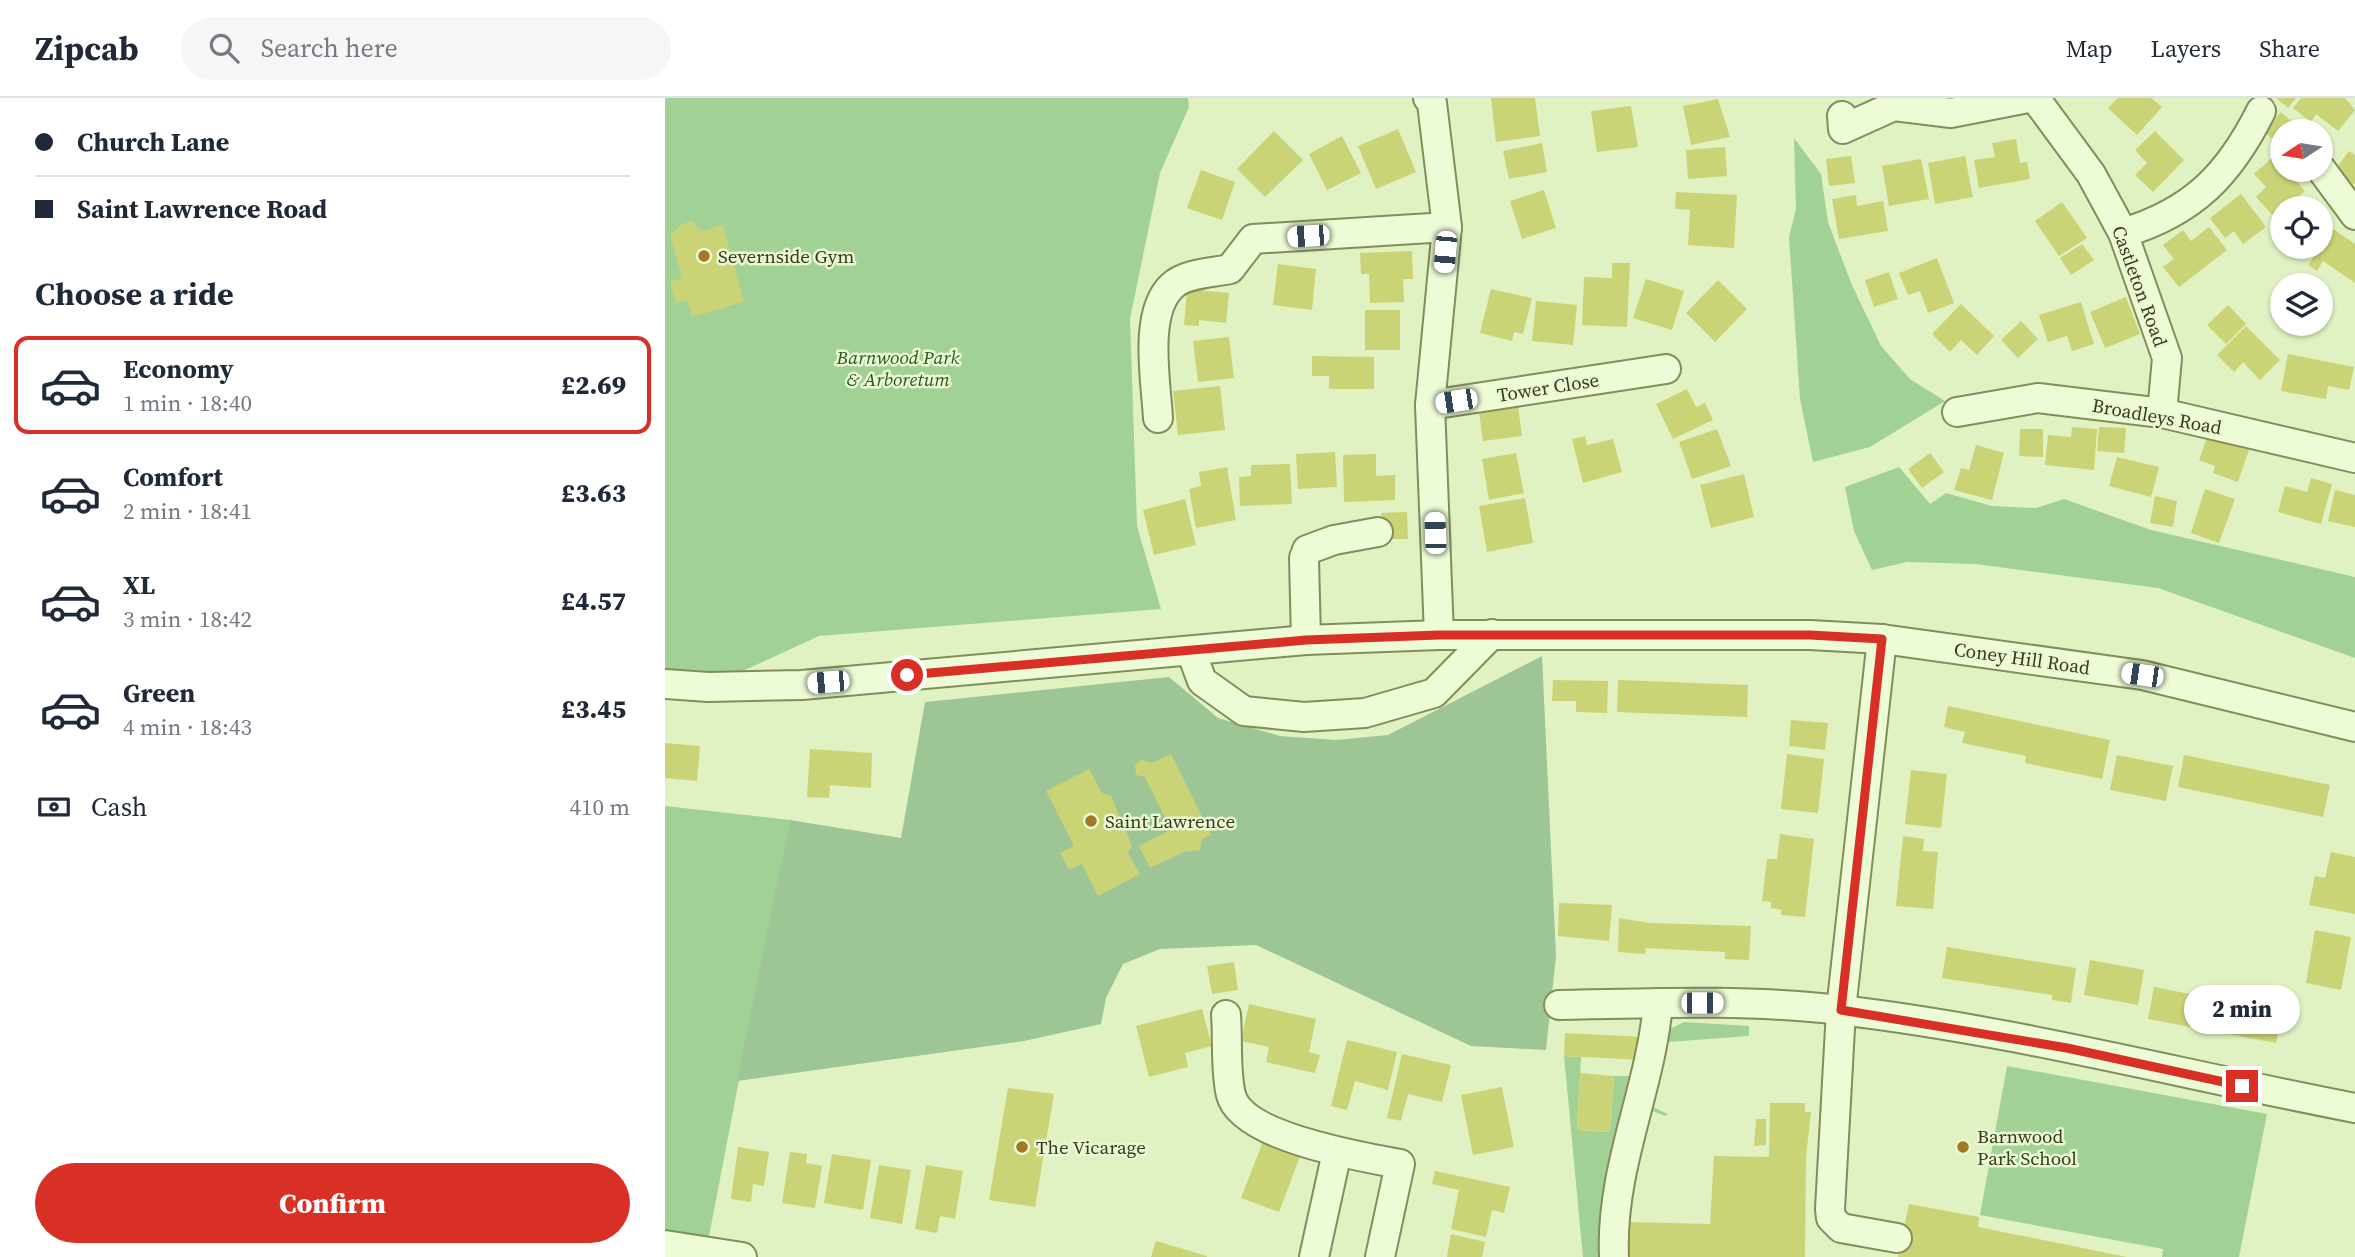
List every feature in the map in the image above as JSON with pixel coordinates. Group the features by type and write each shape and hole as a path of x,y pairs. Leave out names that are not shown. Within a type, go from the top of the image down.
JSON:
{"street":[{"path":"1842,116 1843,129 1894,106 1951,113 2028,98"},
{"name":"Castleton Road","path":"2035,98 2091,174 2123,233 2167,358 2162,413"},
{"path":"1434,100 1447,226 1430,405 1439,635"},
{"path":"2123,233 2157,223 2179,210 2228,169 2261,111"},
{"path":"2331,182 2355,215"},
{"path":"1158,418 1156,318 1162,299 1173,285 1184,279 1230,269 1253,239 1447,226"},
{"name":"Tower Close","path":"1430,405 1666,369"},
{"name":"Broadleys Road","path":"1957,412 2038,398 2162,413 2355,458"},
{"path":"1306,640 1304,558 1307,550 1334,540 1378,532"},
{"path":"1192,651 1202,681 1244,711 1304,718 1365,713 1434,693 1492,634"},
{"name":"Coney Hill Road","path":"665,684 708,687 802,685 1306,640 1492,634 1810,635 1882,639 2142,675 2355,727"},
{"path":"1882,639 1841,1010 1831,1218 1841,1228 1897,1238"},
{"path":"1614,1257 1620,1172 1651,1058 1658,1003"},
{"path":"1559,1005 1747,1004 1841,1010 2067,1048 2355,1108"},
{"path":"1226,1015 1231,1096 1240,1111 1261,1125 1337,1152 1400,1164 1380,1257"},
{"path":"1314,1257 1337,1152"},
{"path":"665,1245 743,1257"}],"green space":[{"name":"Barnwood Park & Arboretum","path":"665,98 1188,98 1189,107 1160,173 1130,319 1137,526 1161,609 819,636 708,687 665,684"},
{"path":"1794,138 1821,174 1828,222 1851,283 1881,346 1910,379 1945,401 1870,447 1813,462 1800,399 1789,237 1796,209"},
{"path":"1899,467 1930,504 1946,493 1992,506 2036,508 2064,499 2151,530 2355,577 2355,658 2158,588 1976,564 1907,562 1872,570 1854,531 1845,487"},
{"path":"1542,656 1556,956 1546,1050 1471,1046 1256,945 1160,949 1123,964 1106,998 1101,1024 1024,1041 737,1081 790,820 901,838 925,702 1169,677 1218,718 1280,736 1336,740 1388,735"},
{"path":"665,806 790,820 741,1070 1024,1041 739,1080 706,1252 665,1245"},
{"path":"1684,1022 1749,1026 1749,1036 1668,1042 1650,1106 1668,1114 1665,1116 1645,1108 1664,1037 1670,1029"},
{"path":"1564,1056 1581,1057 1577,1130 1610,1132 1614,1076 1632,1076 1605,1257 1583,1257"},
{"path":"2007,1066 2267,1114 2239,1257 2162,1257 2163,1249 1980,1215"}],"building":[{"path":"1491,98 1535,98 1540,136 1496,142"},
{"path":"2118,98 2151,98 2162,107 2137,135 2108,108"},
{"path":"2276,98 2296,98 2288,108"},
{"path":"2301,98 2345,98 2355,110 2338,131 2333,127 2333,119 2322,119 2316,114 2313,119 2307,119 2293,108"},
{"path":"1718,99 1730,137 1691,145 1683,106"},
{"path":"1631,106 1638,147 1597,152 1591,111"},
{"path":"2281,112 2289,119 2274,119"},
{"path":"2270,124 2270,137 2263,131"},
{"path":"1398,129 1416,172 1376,189 1358,146"},
{"path":"1274,131 1303,160 1265,197 1237,169"},
{"path":"2155,131 2184,160 2153,192 2135,175 2147,163 2135,150"},
{"path":"1342,136 1361,173 1327,190 1309,154"},
{"path":"2016,139 2020,163 2027,162 2030,179 1979,188 1974,160 1995,157 1992,143"},
{"path":"1542,143 1547,172 1509,179 1503,151"},
{"path":"1725,147 1727,176 1688,179 1686,150"},
{"path":"2349,151 2355,155 2355,185 2335,170"},
{"path":"1851,156 1855,183 1829,186 1826,159"},
{"path":"1965,156 1973,197 1935,204 1928,163"},
{"path":"1921,159 1929,199 1889,206 1882,166"},
{"path":"2270,160 2270,182 2297,182 2305,191 2299,196 2270,196 2270,212 2256,197 2266,187 2254,174"},
{"path":"1201,170 1235,182 1222,220 1187,208"},
{"path":"1544,190 1556,228 1522,239 1510,201"},
{"path":"1676,192 1737,195 1734,248 1688,245 1690,210 1675,209"},
{"path":"2241,194 2266,227 2243,244 2234,231 2225,238 2210,218"},
{"path":"1856,195 1857,206 1883,201 1888,231 1839,239 1832,199"},
{"path":"2062,202 2087,238 2059,256 2035,221"},
{"name":"Severnside Gym","path":"692,221 702,231 723,225 744,302 692,317 687,300 676,303 670,282 682,278 670,235 682,224"},
{"path":"2209,227 2227,250 2179,287 2163,267 2174,259 2163,245 2183,230 2191,241"},
{"path":"2333,229 2355,244 2355,283 2323,261 2317,271 2308,265 2312,259 2333,259"},
{"path":"2082,244 2094,260 2071,275 2060,258"},
{"path":"1412,251 1413,279 1403,279 1404,302 1370,303 1369,274 1361,274 1360,253"},
{"path":"1937,258 1954,303 1928,313 1920,291 1908,295 1899,273"},
{"path":"1612,263 1630,263 1627,327 1582,325 1584,277 1612,278"},
{"path":"1278,264 1316,269 1312,310 1273,305"},
{"path":"1889,272 1898,299 1874,307 1865,280"},
{"path":"1646,279 1684,291 1672,330 1633,318"},
{"path":"1718,280 1747,309 1715,342 1686,313"},
{"path":"1187,289 1229,293 1226,323 1199,320 1199,326 1184,325"},
{"path":"1491,289 1532,298 1523,334 1514,332 1512,341 1480,333"},
{"path":"2126,297 2140,334 2105,348 2090,312"},
{"path":"1536,301 1577,305 1573,345 1532,341"},
{"path":"2081,302 2094,344 2072,351 2067,336 2048,342 2039,315"},
{"path":"1961,304 1994,336 1977,355 1961,340 1950,352 1932,334"},
{"path":"2228,305 2246,324 2226,344 2207,325"},
{"path":"1365,310 1400,310 1400,350 1365,350"},
{"path":"2021,321 2038,339 2018,358 2001,340"},
{"path":"2246,326 2280,360 2260,380 2243,362 2234,372 2217,355"},
{"path":"1229,337 1234,378 1198,382 1193,341"},
{"path":"2288,354 2354,367 2349,390 2328,386 2326,399 2281,391"},
{"path":"1312,356 1374,357 1374,389 1329,389 1329,376 1312,376"},
{"path":"1220,386 1225,430 1178,435 1173,391"},
{"path":"1687,389 1696,407 1705,403 1713,420 1673,439 1656,404"},
{"path":"1518,406 1522,436 1483,441 1479,412"},
{"path":"2072,427 2097,429 2094,470 2045,465 2048,435 2071,437"},
{"path":"2099,427 2126,428 2124,453 2097,451"},
{"path":"1717,429 1731,466 1692,479 1679,442"},
{"path":"2020,429 2043,429 2043,457 2019,456"},
{"path":"2208,435 2249,450 2238,482 2213,473 2215,466 2199,460"},
{"path":"1585,436 1587,445 1613,439 1622,472 1583,483 1572,439"},
{"path":"1976,445 2004,453 1992,500 1954,490 1961,468 1969,470"},
{"path":"1335,452 1337,487 1298,489 1296,454"},
{"path":"1516,453 1524,493 1489,500 1482,459"},
{"path":"1930,453 1944,472 1922,488 1908,469"},
{"path":"1376,454 1376,476 1395,475 1395,500 1344,502 1343,455"},
{"path":"2117,457 2159,467 2151,497 2109,486"},
{"path":"1290,464 1292,504 1240,506 1239,477 1251,476 1251,465"},
{"path":"1227,467 1236,520 1196,528 1189,489 1201,486 1199,472"},
{"path":"1744,474 1754,517 1711,528 1700,485"},
{"path":"2311,478 2332,484 2321,524 2278,512 2285,486 2307,492"},
{"path":"2205,489 2235,499 2219,543 2191,533"},
{"path":"2335,490 2355,495 2355,527 2328,521"},
{"path":"2155,496 2177,501 2173,527 2150,523"},
{"path":"1525,498 1533,543 1487,552 1479,506"},
{"path":"1185,499 1196,545 1154,555 1143,510"},
{"path":"1407,512 1408,539 1382,539 1381,513"},
{"path":"1553,680 1608,681 1607,713 1576,712 1576,701 1552,701"},
{"path":"1618,680 1748,685 1747,717 1617,712"},
{"path":"1948,706 2110,740 2102,779 2025,763 2026,756 1962,743 1965,732 1944,727"},
{"path":"1791,720 1828,723 1825,750 1789,746"},
{"path":"665,743 700,746 697,781 665,778"},
{"path":"810,749 872,753 871,788 830,785 829,798 807,797"},
{"path":"1171,754 1211,835 1202,839 1200,850 1184,852 1150,868 1139,846 1171,830 1145,777 1136,775 1135,765 1141,760 1152,763"},
{"path":"1787,754 1824,759 1818,813 1781,809"},
{"path":"2117,755 2173,766 2166,801 2110,790"},
{"path":"2184,755 2330,785 2323,817 2178,787"},
{"name":"Saint Lawrence","path":"1089,769 1102,793 1111,796 1132,846 1128,853 1140,874 1098,896 1082,864 1069,870 1060,853 1074,846 1046,791"},
{"path":"1911,770 1947,774 1941,828 1905,824"},
{"path":"1780,834 1814,839 1805,917 1781,915 1781,910 1771,908 1771,902 1762,901 1767,859 1777,859"},
{"path":"1903,836 1924,839 1923,851 1938,852 1933,909 1896,906"},
{"path":"2331,852 2355,857 2355,914 2309,905 2315,876 2325,878"},
{"path":"1559,903 1612,905 1609,941 1558,936"},
{"path":"1619,918 1650,923 1751,926 1749,960 1725,959 1725,952 1646,948 1645,954 1618,952"},
{"path":"2315,930 2351,937 2341,990 2306,983"},
{"path":"1947,947 2076,968 2071,1003 2052,1000 2052,995 1942,978"},
{"path":"2090,960 2144,970 2138,1005 2084,995"},
{"path":"1234,962 1238,990 1212,994 1207,966"},
{"path":"2154,987 2282,1012 2276,1043 2148,1019"},
{"path":"1249,1004 1316,1019 1309,1052 1320,1055 1315,1073 1266,1062 1269,1047 1241,1041"},
{"path":"1202,1009 1212,1046 1185,1053 1188,1067 1149,1077 1136,1026"},
{"path":"1565,1033 1645,1037 1643,1060 1564,1056"},
{"path":"1347,1040 1397,1052 1388,1090 1355,1081 1347,1110 1331,1106"},
{"path":"1402,1054 1451,1065 1442,1102 1408,1094 1401,1121 1387,1118"},
{"path":"1580,1073 1614,1076 1610,1132 1577,1130"},
{"path":"1502,1087 1514,1147 1473,1155 1461,1095"},
{"name":"The Vicarage","path":"1008,1088 1054,1094 1035,1207 989,1200"},
{"path":"1770,1103 1805,1103 1805,1112 1811,1112 1806,1157 1805,1257 1625,1257 1625,1222 1710,1224 1714,1156 1769,1157"},
{"path":"1756,1119 1766,1119 1766,1145 1754,1146"},
{"path":"1264,1139 1301,1154 1279,1212 1241,1198"},
{"path":"738,1147 769,1152 764,1186 753,1184 751,1202 731,1199"},
{"path":"790,1152 807,1154 806,1163 822,1166 815,1208 782,1203"},
{"path":"832,1154 871,1160 863,1210 824,1203"},
{"path":"879,1165 911,1170 902,1224 870,1218"},
{"path":"926,1165 963,1171 955,1219 940,1216 937,1233 915,1229"},
{"path":"1435,1171 1510,1187 1504,1213 1492,1210 1486,1237 1451,1229 1459,1190 1432,1184"},
{"path":"1909,1204 1979,1217 1978,1227 2127,1257 1898,1257"},
{"path":"1451,1234 1485,1242 1482,1257 1447,1257"},
{"path":"1156,1241 1207,1256 1207,1257 1151,1257"}],"place":[{"name":"Severnside Gym","path":"704,256"},
{"name":"Saint Lawrence","path":"1091,821"},
{"name":"The Vicarage","path":"1022,1147"},
{"name":"Barnwood Park School","path":"1963,1147"}],"route":[{"path":"907,675 1306,640 1439,635 1810,635 1882,639 1841,1010 2067,1048 2242,1086"}]}
